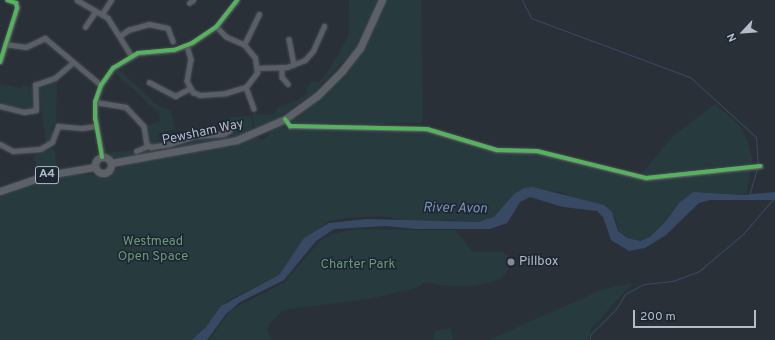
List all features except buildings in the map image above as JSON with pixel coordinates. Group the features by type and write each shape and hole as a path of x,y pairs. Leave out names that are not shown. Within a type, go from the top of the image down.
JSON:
{"main road":[{"name":"Pewsham Way","path":"110,163 237,140 285,119 317,96 342,71 360,48 382,0"},
{"path":"95,167 96,162 102,157 110,163"},
{"name":"A4","path":"0,191 47,175 95,167 100,173 105,173 110,168 110,163"}],"street":[{"path":"0,62 17,8 16,3 7,0"},
{"path":"77,0 110,20 131,55"},
{"path":"102,14 111,0"},
{"path":"102,157 96,126 95,102 101,85 113,68 131,55 187,46 216,27 237,0"},
{"path":"85,24 95,12"},
{"path":"244,45 259,14"},
{"path":"120,36 128,30 146,24 166,27 174,34 173,41"},
{"path":"257,68 294,65 310,56 320,31 324,26"},
{"path":"187,46 191,56 187,81 190,89 197,94 208,95 231,92 246,87 255,78 257,68 251,52 244,45 226,37 216,27"},
{"path":"5,44 26,47 45,38 72,63 101,85"},
{"path":"288,42 294,65"},
{"path":"0,106 21,112 36,110 36,85 55,78 72,63"},
{"path":"282,67 283,79 288,84"},
{"path":"149,84 175,96 190,89"},
{"path":"246,87 254,108"},
{"path":"95,102 126,107 144,126 148,146"},
{"path":"285,119 290,126 427,129 498,150 538,151 646,178 760,166"},
{"path":"0,144 13,151 40,149 52,142 58,126 82,128 96,126"},
{"path":"136,151 148,146 170,144 195,136 223,134 229,131 228,126"}],"green space":[{"path":"349,0 380,0 354,50 313,93 274,121 255,129 252,114 274,115 277,109 294,101 295,102 308,93 306,89 313,81 318,83 329,70 348,37"},
{"path":"384,0 421,0 423,120 420,123 386,123 385,127 295,125 290,119 342,75"},
{"path":"118,69 159,106 171,111 175,129 158,133 161,147 193,138 211,138 228,134 229,117 251,116 253,131 236,137 188,147 119,158 109,157 105,153 151,149 147,126 161,120 159,113 115,73"},
{"path":"57,82 56,123 52,127 52,137 46,144 39,90 42,86"},
{"path":"0,84 20,88 22,85 31,87 35,109 27,111 0,104"},
{"name":"Westmead Open Space","path":"715,104 738,124 747,139 753,162 746,195 693,192 679,203 667,220 650,237 640,241 627,238 619,232 616,219 608,210 559,192 531,188 491,224 477,226 451,220 421,223 382,216 345,218 327,222 308,240 279,275 227,301 196,340 0,340 0,193 41,179 58,176 64,178 68,175 111,174 122,165 230,146 257,137 262,140 267,137 269,132 283,126 287,129 426,130 501,154 533,154 637,179 673,136"},
{"path":"50,148 55,151 57,168 37,173 34,157 38,152"},
{"name":"Charter Park","path":"356,229 455,230 473,252 501,252 512,257 515,262 501,279 475,286 449,286 425,282 416,288 369,299 288,309 281,312 269,324 267,331 272,340 209,340 231,310 284,283 320,241 332,234"},
{"path":"632,283 591,329 588,340 489,340 601,290"},
{"path":"451,328 453,340 434,340 434,331"}],"water":[{"path":"533,187 604,205 612,212 618,231 627,238 640,241 650,237 667,220 679,203 693,192 744,195 775,192 775,200 710,200 699,203 666,235 645,248 629,251 611,240 603,217 597,211 563,207 530,197 520,202 507,223 490,229 416,229 386,226 334,229 316,241 284,280 240,302 226,314 207,340 192,340 206,327 221,306 279,275 304,238 329,223 367,219 478,222 494,217 514,194 524,188"}],"waterway":[{"path":"522,0 531,18 690,77 756,137 758,165"},
{"path":"749,196 757,168"},
{"path":"590,340 590,335 616,309 625,294 644,284 673,281 699,271 743,234 773,199"}],"cycle path":[{"path":"0,62 17,8 16,3 7,0"},
{"path":"102,157 95,119 95,102 101,85 113,68 138,53 174,50 192,43 216,27 237,0"},
{"path":"285,119 290,126 427,129 497,150 537,151 646,178 760,166"}],"place":[{"name":"Pillbox","path":"511,262"}],"water label":[{"name":"River Avon","path":"455,209"}]}
